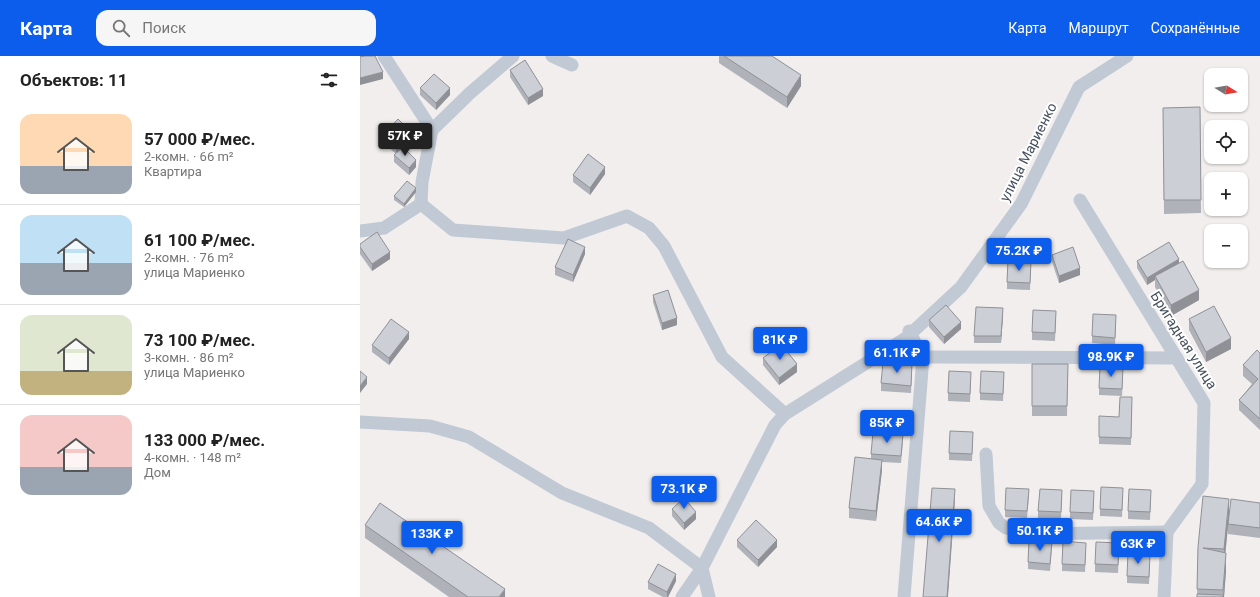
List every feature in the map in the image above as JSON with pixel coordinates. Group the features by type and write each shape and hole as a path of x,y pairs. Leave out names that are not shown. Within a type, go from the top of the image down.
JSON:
{"street":[{"path":"384,56 432,130"},
{"path":"422,204 422,182 432,130 470,93 513,56"},
{"path":"552,56 572,65"},
{"name":"улица Мариенко","path":"682,597 702,568 775,425 785,414 909,332 961,287 1021,204 1079,87 1127,56"},
{"name":"Бригадная улица","path":"1080,200 1204,403 1202,484 1167,532"},
{"path":"360,231 384,228 422,204"},
{"path":"422,204 453,230 564,238 626,216 649,228 664,246 722,357 785,414"},
{"path":"904,597 923,357 909,332"},
{"path":"923,357 1177,358"},
{"path":"360,422 430,426 469,437 562,493 649,528 702,568 709,597"},
{"path":"986,454 989,506 999,524 1006,528 1032,534 1167,532 1164,597"}],"building":[{"path":"375,56 383,72 360,78 360,57"},
{"path":"724,56 772,56 801,75 787,97"},
{"path":"525,60 543,89 528,98 510,70"},
{"path":"434,74 450,88 436,103 420,88"},
{"path":"1200,107 1201,200 1164,200 1163,108"},
{"path":"398,119 411,132 396,147 383,135"},
{"path":"403,147 416,160 409,168 394,155"},
{"path":"588,154 605,167 590,188 573,175"},
{"path":"407,181 416,188 404,204 394,196"},
{"path":"377,232 390,252 372,264 360,247 360,244"},
{"path":"568,239 585,247 573,275 555,267"},
{"path":"1169,242 1179,259 1147,278 1137,261"},
{"path":"1073,247 1080,268 1059,276 1052,255"},
{"path":"1008,260 1031,261 1030,283 1007,282"},
{"path":"1183,261 1199,290 1171,305 1155,276"},
{"path":"668,290 677,318 662,323 653,295"},
{"path":"946,305 961,322 944,337 929,320"},
{"path":"1214,306 1231,338 1206,352 1189,319"},
{"path":"976,307 1003,308 1001,336 974,336"},
{"path":"1033,310 1056,311 1055,333 1032,332"},
{"path":"1093,314 1116,315 1115,338 1092,336"},
{"path":"391,319 409,332 389,358 372,345"},
{"path":"781,344 797,364 779,378 763,358"},
{"path":"1257,350 1260,353 1260,419 1239,400 1258,379 1243,365"},
{"path":"883,362 912,363 911,386 881,383"},
{"path":"1032,364 1068,364 1067,406 1032,406"},
{"path":"1100,366 1123,367 1122,389 1099,388"},
{"path":"360,371 367,377 360,386"},
{"path":"949,371 971,372 970,394 948,393"},
{"path":"981,371 1004,372 1003,394 980,393"},
{"path":"1120,397 1132,397 1131,438 1099,437 1099,416 1119,417"},
{"path":"950,431 973,432 972,454 949,453"},
{"path":"873,432 903,434 901,456 871,454"},
{"path":"855,457 882,460 876,511 849,508"},
{"path":"1101,487 1123,488 1122,510 1100,509"},
{"path":"932,488 955,489 947,597 923,597"},
{"path":"1006,488 1029,489 1027,511 1005,510"},
{"path":"1040,489 1062,490 1061,512 1038,511"},
{"path":"1129,489 1151,490 1150,512 1128,511"},
{"path":"1071,490 1094,491 1093,513 1070,512"},
{"path":"1203,496 1229,499 1224,549 1203,548 1226,553 1223,590 1197,589 1198,547"},
{"path":"684,498 696,512 684,523 672,509"},
{"path":"1231,499 1260,503 1260,528 1228,524"},
{"path":"380,503 505,589 499,597 468,597 365,525"},
{"path":"756,520 777,540 758,560 737,540"},
{"path":"1029,540 1052,541 1050,564 1028,562"},
{"path":"1063,541 1086,543 1085,565 1062,564"},
{"path":"1096,542 1119,543 1118,565 1095,564"},
{"path":"1128,553 1150,555 1149,577 1127,576"},
{"path":"658,564 676,574 667,592 648,582"},
{"path":"1197,594 1223,595 1223,597 1197,597"}]}
